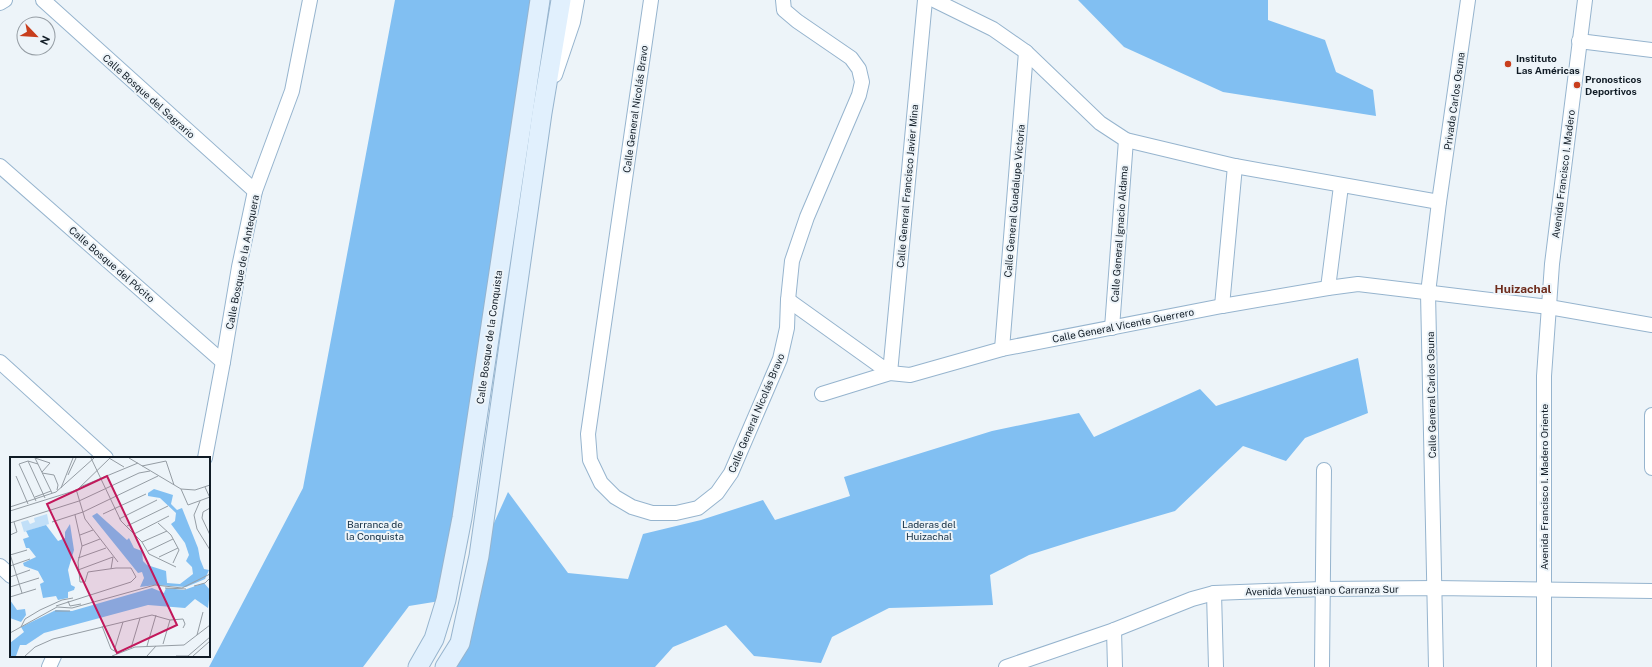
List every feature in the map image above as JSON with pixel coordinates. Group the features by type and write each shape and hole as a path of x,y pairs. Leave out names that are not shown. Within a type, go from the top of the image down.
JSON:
{"main road":[{"name":"Calle Bosque de la Conquista","path":"418,667 434,639 446,600 462,518 540,0"},
{"path":"445,667 460,643 480,556 542,113 561,0"}],"street":[{"path":"0,3 5,0"},
{"name":"Calle Bosque del Sagrario","path":"42,0 255,191"},
{"name":"Calle Bosque de la Antequera","path":"205,457 224,362 238,267 255,191 292,91 310,0"},
{"path":"542,113 573,22 577,0"},
{"name":"Calle General Nicolás Bravo","path":"650,0 588,434 590,460 601,483 615,497 632,506 652,513 676,513 698,508 717,493 731,473 780,359 787,328 792,261 807,217 859,95 862,82 859,69 851,58 797,21 784,10 783,0"},
{"name":"Calle General Francisco Javier Mina","path":"890,373 925,0"},
{"path":"934,0 993,29 1026,52 1100,123 1126,140 1235,166 1341,186 1439,202"},
{"name":"Privada Carlos Osuna","path":"1439,202 1468,0"},
{"name":"Avenida Francisco I. Madero","path":"1549,307 1585,0"},
{"path":"1579,41 1652,50"},
{"name":"Calle General Guadalupe Victoria","path":"1002,349 1026,52"},
{"name":"Calle General Ignacio Aldama","path":"1112,328 1126,140"},
{"name":"Calle Bosque del Pócito","path":"0,166 224,362"},
{"path":"1222,306 1235,166"},
{"path":"1328,288 1341,186"},
{"name":"Calle General Carlos Osuna","path":"1436,667 1428,293 1439,202"},
{"name":"Calle General Vicente Guerrero","path":"822,394 890,373 910,375 1002,349 1222,306 1358,284 1549,307 1652,325"},
{"path":"788,300 890,373"},
{"name":"Avenida Francisco I. Madero Oriente","path":"1544,667 1544,376 1549,307"},
{"path":"0,362 105,457"},
{"path":"1652,415 1652,468"},
{"path":"1322,667 1324,470"},
{"path":"0,566 10,575"},
{"name":"Avenida Venustiano Carranza Sur","path":"1008,666 1114,630 1192,598 1214,594 1322,589 1435,588 1652,591"},
{"path":"1214,594 1216,667"},
{"path":"1114,630 1115,667"},
{"path":"49,667 54,657"}],"green space":[{"name":"Barranca de la Conquista","path":"395,0 540,0 446,600 409,606 363,667 209,667 303,488"},
{"path":"1078,0 1268,0 1268,20 1325,40 1336,72 1373,90 1376,116 1223,92 1124,47"},
{"name":"Laderas del Huizachal","path":"1358,358 1368,413 1305,438 1286,461 1243,446 1175,511 1029,555 990,575 993,605 889,608 832,637 821,663 754,656 726,625 673,647 655,667 445,667 479,556 508,492 568,573 628,579 643,534 701,520 763,500 775,520 850,496 844,477 992,431 1079,413 1094,437 1200,389 1216,406"}],"place":[{"name":"Instituto Las Américas","path":"1508,64"},
{"name":"Pronosticos Deportivos","path":"1577,85"}],"district":[{"name":"Huizachal","path":"1523,289"}]}
